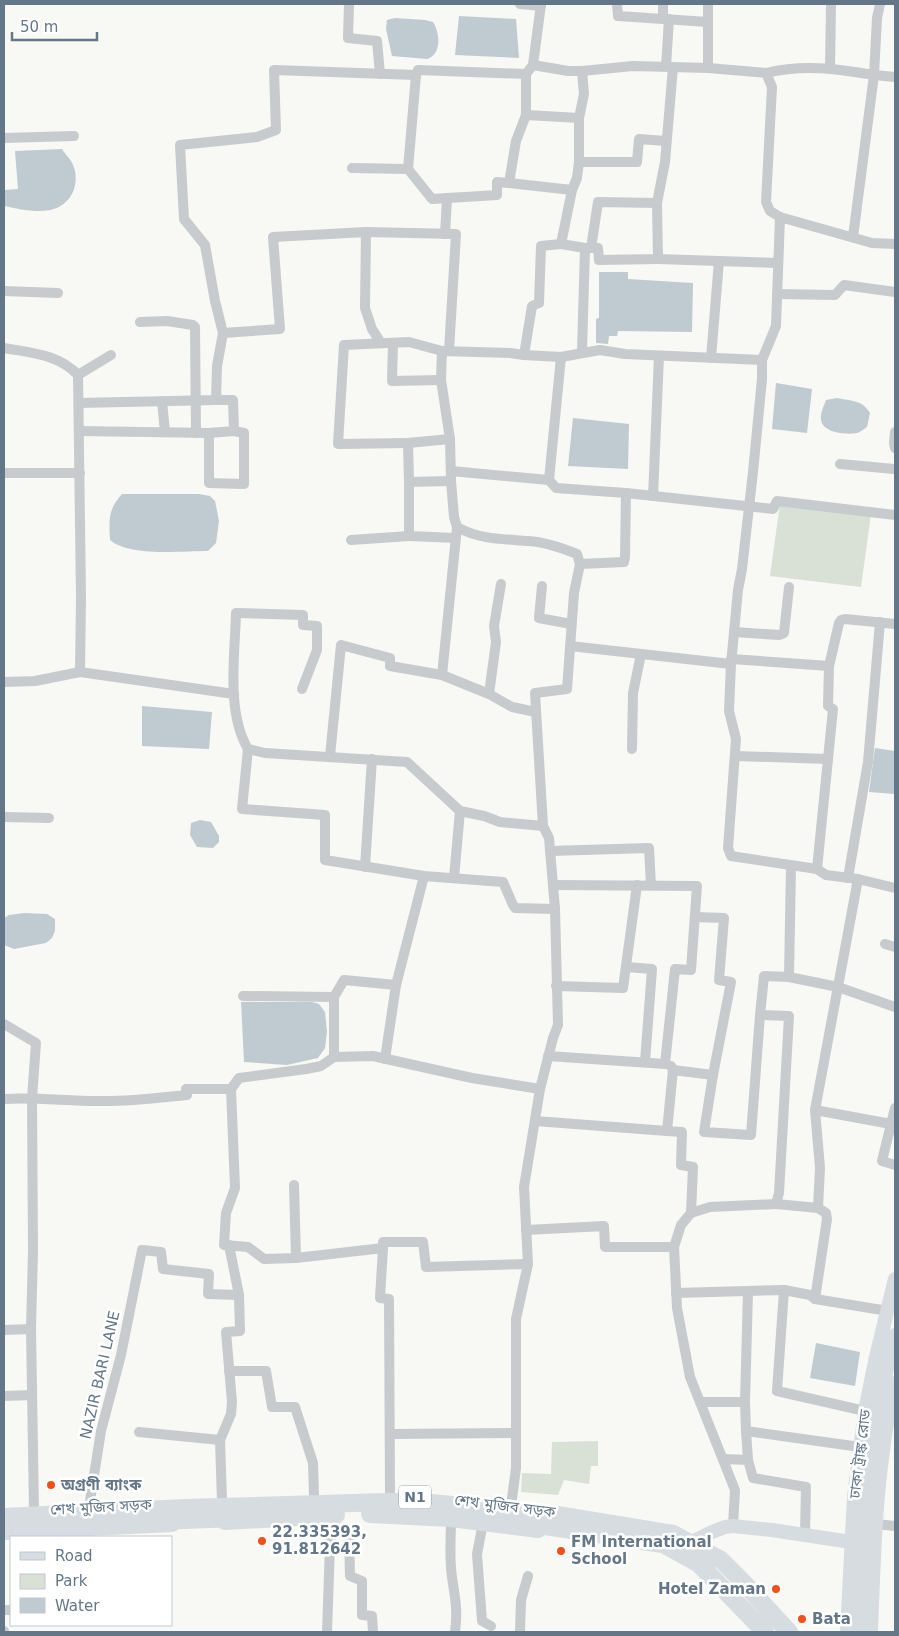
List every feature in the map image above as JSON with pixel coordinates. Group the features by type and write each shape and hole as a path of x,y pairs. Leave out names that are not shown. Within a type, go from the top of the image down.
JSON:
{"highway":[{"name":"শেখ মুজিব সড়ক","path":"4,1515 34,1510 89,1507 390,1494 511,1506 666,1527 691,1538 784,1632"},
{"path":"4,1515 386,1502 430,1503 557,1515 673,1534 721,1560 789,1632"},
{"path":"4,1525 417,1512 507,1520 663,1544 699,1564 765,1632"},
{"name":"শেখ মুজিব সড়ক","path":"4,1530 388,1514 452,1518 584,1534 662,1548 686,1560 756,1632"},
{"path":"675,1555 691,1538"}],"main road":[{"name":"ঢাকা ট্রাঙ্ক রোড","path":"848,1632 851,1542 860,1447 875,1361 895,1279"},
{"name":"ঢাকা ট্রাঙ্ক রোড","path":"859,1632 862,1536 870,1450 878,1406 895,1335"},
{"path":"871,1632 875,1524 881,1463 889,1408 895,1383"},
{"path":"691,1538 734,1526 805,1534 851,1542"}],"street":[{"path":"349,4 348,38 377,41 380,74"},
{"path":"509,182 516,142 526,115 526,74 533,65 541,5 520,4"},
{"path":"617,4 618,16 708,22"},
{"path":"658,259 657,203 666,141 669,67 664,4"},
{"path":"708,4 708,68"},
{"path":"830,68 831,4"},
{"path":"853,237 874,75 877,18 880,4"},
{"path":"533,65 559,70 582,71 633,66 708,68 766,74 786,69 830,68 895,77"},
{"path":"216,400 217,366 223,333 205,245 184,219 180,145 257,137 276,130 274,70 416,75"},
{"path":"526,74 418,70 408,169 432,199 497,195 497,182 572,190"},
{"path":"561,244 579,162 579,118 584,94 582,71"},
{"path":"766,74 772,87 766,202 770,211 780,217 872,243 895,244"},
{"path":"526,115 579,118"},
{"path":"4,138 74,136"},
{"path":"579,162 636,162 639,139 666,141"},
{"path":"352,168 408,169"},
{"path":"445,234 447,198"},
{"path":"582,352 588,248 598,202 657,203"},
{"path":"780,217 776,326 762,360 762,380 750,506 738,590 731,661 729,711 736,739 732,770 728,848 731,856 817,869 826,875 895,888"},
{"path":"223,333 280,329 273,237 366,232 456,234 441,380 450,439 454,517 457,533 442,675"},
{"path":"366,232 365,308 372,329 381,344"},
{"path":"524,355 532,306 539,304 541,246 561,244 598,248 599,260 658,259 778,263"},
{"path":"711,358 719,261"},
{"path":"777,294 834,295 844,285 895,292"},
{"path":"4,291 58,294"},
{"path":"140,322 167,321 193,325 195,327 196,433"},
{"path":"450,439 408,443 338,444 344,345 409,342 445,351 561,357 600,350 625,354 762,360"},
{"path":"393,343 392,381 441,380"},
{"path":"4,348 54,358 69,365 78,375 80,672"},
{"path":"78,375 111,355"},
{"path":"653,496 659,356"},
{"path":"549,480 561,357"},
{"path":"79,402 233,400 234,431"},
{"path":"162,401 165,432"},
{"path":"79,431 196,433 234,431 244,433 244,484 209,483 209,433"},
{"path":"895,432 895,448"},
{"path":"408,443 409,536"},
{"path":"840,464 895,466"},
{"path":"4,473 80,473"},
{"path":"409,482 451,476 549,480 556,488 774,508 777,501 895,515"},
{"path":"580,564 624,562 626,493"},
{"path":"351,540 468,533 491,539 529,541 562,548 577,554 580,564 574,592 567,689 534,693 543,826 549,838 555,909 558,1024 540,1089 524,1187 528,1264 516,1319 516,1468 511,1506"},
{"path":"489,694 496,642 494,626 501,584"},
{"path":"542,586 539,618 571,624"},
{"path":"734,632 780,635 784,633 789,587"},
{"path":"302,689 317,650 317,626 303,625 303,615 236,614 234,694 241,737 248,749 242,809 325,815 325,860 424,876 503,882 515,908 555,909"},
{"path":"817,869 833,709 828,706 830,666 841,620 895,624"},
{"path":"818,1208 820,1168 815,1110 838,987 853,879 868,762 880,622"},
{"path":"330,756 341,645 390,658 390,666 442,675 489,694 512,707 536,712"},
{"path":"570,646 731,661 830,666"},
{"path":"632,749 633,693 641,654"},
{"path":"4,682 35,681 80,672 234,694"},
{"path":"248,749 265,753 407,762 460,811 484,816 500,822 543,826"},
{"path":"735,756 828,759"},
{"path":"365,867 372,759"},
{"path":"454,878 460,811"},
{"path":"4,818 49,818"},
{"path":"550,851 649,848 651,885"},
{"path":"789,977 791,866"},
{"path":"385,1059 396,985 424,876"},
{"path":"553,885 697,886 691,970 675,969 667,1131"},
{"path":"556,986 623,988 637,885"},
{"path":"695,916 724,918 719,980 731,982 704,1132 750,1135 764,976 789,977 838,987 895,1007"},
{"path":"626,966 652,969 645,1062"},
{"path":"334,1057 334,997 344,980 396,985"},
{"path":"243,996 334,997"},
{"path":"760,1016 789,1016 779,1193 776,1204"},
{"path":"4,1024 36,1043 32,1098 33,1251 31,1329 34,1510"},
{"path":"382,1248 296,1258 264,1259 248,1247 224,1245 226,1214 235,1188 230,1089 239,1078 306,1070 321,1066 334,1057 373,1056 472,1078 540,1089"},
{"path":"548,1056 645,1062 713,1075"},
{"path":"4,1099 32,1098 97,1102 187,1095 186,1089 230,1089"},
{"path":"895,1108 882,1161 895,1165"},
{"path":"815,1110 891,1124"},
{"path":"535,1121 682,1132 681,1165 693,1167 691,1213"},
{"path":"294,1185 296,1258"},
{"path":"734,1526 735,1490 690,1377 677,1308 674,1247 681,1225 691,1213 710,1207 776,1204 818,1208 826,1213 827,1219 815,1299"},
{"path":"526,1230 604,1226 605,1247 674,1247"},
{"path":"390,1494 390,1299 380,1298 383,1242 423,1242 426,1267 528,1264"},
{"path":"222,1501 220,1440 231,1414 226,1332 240,1331 239,1295 229,1246"},
{"name":"NAZIR BARI LANE","path":"89,1507 101,1431 121,1354 142,1250 161,1252 163,1269 209,1274 208,1294 239,1295"},
{"path":"784,1290 777,1391 865,1411"},
{"path":"676,1293 784,1290 810,1295 815,1299 888,1311"},
{"path":"748,1291 746,1402 748,1460 753,1478 806,1487 805,1534"},
{"path":"4,1330 31,1329"},
{"path":"229,1371 266,1371 272,1407 295,1407 313,1463 314,1496"},
{"path":"4,1396 32,1395"},
{"path":"700,1402 746,1402"},
{"path":"746,1430 860,1447"},
{"path":"139,1432 220,1440"},
{"path":"390,1434 516,1433"},
{"path":"723,1459 748,1460"},
{"path":"327,1632 331,1516"},
{"path":"452,1518 452,1576 456,1596 457,1617 455,1632"},
{"path":"483,1523 477,1554 478,1578 482,1621 491,1626"},
{"path":"875,1524 895,1526"},
{"path":"349,1535 350,1576 362,1581 362,1615 372,1616 373,1632"},
{"path":"520,1632 521,1600 528,1576"}],"green space":[{"path":"780,504 871,514 861,587 770,576"},
{"path":"598,1441 598,1466 591,1466 589,1484 564,1480 558,1495 521,1492 522,1473 551,1474 552,1442"}],"water":[{"path":"459,16 516,19 519,58 455,55"},
{"path":"395,18 433,22 438,37 435,53 427,59 392,56 386,29 387,20"},
{"path":"62,149 72,163 76,179 75,187 64,204 45,211 4,206 4,190 18,189 15,151"},
{"path":"599,272 628,272 628,279 693,283 692,332 618,331 617,336 609,336 608,344 596,343 596,319 599,318"},
{"path":"776,383 812,389 807,433 772,429"},
{"path":"837,398 856,402 864,406 870,413 867,427 858,433 852,434 836,432 826,428 821,420 823,407 826,400"},
{"path":"573,418 629,424 628,469 568,466"},
{"path":"122,494 199,494 210,496 215,501 219,521 216,543 208,551 184,552 143,551 119,545 110,540 110,521 114,505"},
{"path":"142,706 212,712 209,749 142,746"},
{"path":"875,748 895,751 895,794 869,792"},
{"path":"200,820 211,822 219,836 219,842 213,848 197,847 190,835 191,823"},
{"path":"24,913 47,914 55,919 55,931 52,938 46,943 14,949 4,945 4,918 9,915"},
{"path":"241,1002 312,1002 319,1004 325,1012 327,1032 325,1048 318,1058 287,1065 244,1062"},
{"path":"816,1343 860,1352 855,1386 810,1378"}],"place":[{"name":"অগ্রণী ব্যাংক","path":"51,1485"},
{"name":"22.335393, 91.812642","path":"262,1541"},
{"name":"FM International School","path":"561,1551"},
{"name":"Hotel Zaman","path":"776,1589"},
{"name":"Bata","path":"802,1619"}]}
